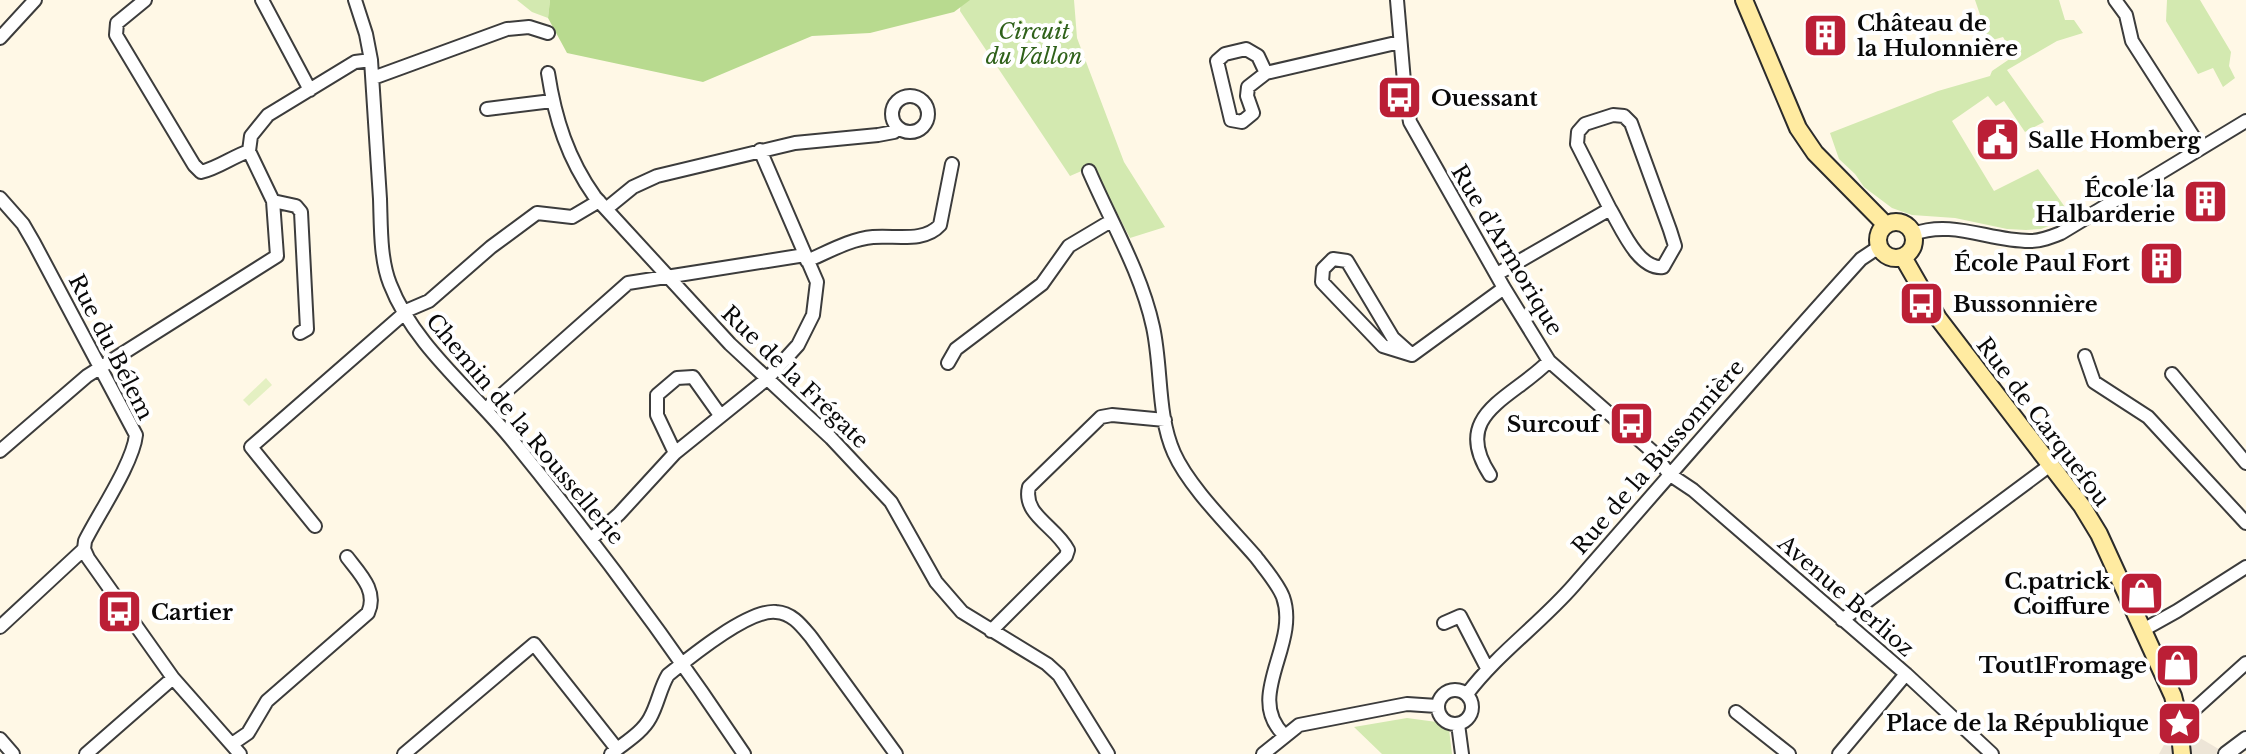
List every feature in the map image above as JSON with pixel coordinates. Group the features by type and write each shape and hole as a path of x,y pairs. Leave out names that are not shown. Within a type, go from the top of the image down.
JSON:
{"main road":[{"path":"1744,0 1798,128 1815,153 1886,225"},
{"path":"1902,223 1913,234 1914,245 1903,257 1891,257 1881,250 1879,234 1886,225 1902,223"},
{"name":"Rue de Carquefou","path":"1903,257 1938,318 2082,506 2099,534 2176,710 2182,754"}],"street":[{"path":"0,38 35,0"},
{"path":"145,0 117,23 116,35 194,165 201,172 210,170 231,157 249,151"},
{"path":"262,0 310,90"},
{"name":"Chemin de la Roussellerie","path":"355,0 371,60 383,245 389,281 404,315 422,340 487,408 592,538 684,663 744,754"},
{"name":"Rue d'Armorique","path":"1397,0 1410,122 1504,288 1549,361 1653,452 1669,474"},
{"path":"2115,0 2126,15 2132,41 2200,147"},
{"path":"373,78 507,29 529,27 548,33"},
{"path":"1266,73 1258,56 1246,49 1225,54 1217,61 1231,120 1242,122 1253,113 1247,96 1248,87 1266,73 1400,42"},
{"path":"0,451 100,368 277,256 273,201 249,151 251,136 268,115 355,62 371,60"},
{"name":"Rue de la Frégate","path":"548,73 552,101 564,142 577,171 602,205 730,344 831,438 891,502 936,582 962,612 1047,664 1059,675 1108,754"},
{"path":"487,109 552,101"},
{"path":"1613,115 1624,116 1631,123 1675,246 1663,267 1655,268 1641,259 1610,209 1577,144 1578,132 1585,124 1613,115"},
{"path":"1913,234 1946,228 2030,241 2045,239 2071,227 2246,121"},
{"path":"315,526 251,447 404,315 429,301 491,247 537,213 572,217 657,176 795,143 878,135 894,132 898,128"},
{"path":"592,538 619,514 675,453 768,378 798,345 813,315 817,282 760,150"},
{"path":"487,408 628,283 806,258 872,237 924,236 934,232 940,225 952,164"},
{"path":"1089,171 1138,274 1153,326 1165,420 1174,453 1192,481 1264,567 1283,596 1287,619 1282,651 1268,697 1269,713 1284,735"},
{"name":"Rue du Bélem","path":"0,198 23,224 34,243 136,435 135,444 85,541 84,549"},
{"path":"273,201 296,206 301,212 307,329 300,333"},
{"path":"1497,274 1610,209"},
{"path":"948,363 956,349 1042,284 1069,246 1111,221"},
{"name":"Rue de la Bussonnière","path":"1467,694 1487,668 1534,627 1572,587 1861,259 1881,250"},
{"path":"1333,259 1347,261 1393,338 1412,355 1383,346 1322,282 1323,269 1333,259"},
{"path":"1412,355 1504,288"},
{"path":"2085,356 2094,382 2148,417 2246,523"},
{"path":"1490,475 1478,457 1475,430 1487,413 1549,361"},
{"path":"2172,374 2246,463"},
{"path":"675,453 657,415 657,395 667,386 677,378 693,377 720,415"},
{"path":"991,631 1066,556 1068,550 1029,506 1029,487 1101,417 1112,415 1165,420"},
{"path":"1842,620 2049,466"},
{"name":"Avenue Berlioz","path":"1669,474 1693,490 1906,674 1992,754"},
{"path":"0,627 84,549 94,569 173,678 236,749 267,701 368,613 373,603 370,591 347,557"},
{"path":"2143,630 2246,567"},
{"path":"404,754 534,644 614,752 650,717 668,675 759,613 778,611 795,618 896,754"},
{"path":"1444,623 1460,616 1487,668"},
{"path":"2176,710 2196,708 2246,663"},
{"path":"1839,754 1906,674"},
{"path":"86,754 173,678"},
{"path":"1457,689 1467,694 1472,709 1468,718 1458,724 1443,720 1437,706 1446,691 1457,689"},
{"path":"1263,754 1299,725 1407,704 1437,706"},
{"path":"1736,712 1789,754"},
{"path":"1458,724 1466,753"},
{"path":"0,739 13,754"},
{"path":"2226,754 2246,739"}],"green space":[{"path":"517,0 550,0 548,18 532,12"},
{"path":"550,0 970,0 954,12 870,33 812,36 703,82 567,53 548,18"},
{"name":"Circuit du Vallon","path":"961,0 1074,0 1077,38 1124,162 1165,227 1130,238 1093,166 1070,176 960,11"},
{"path":"1975,0 2059,0 2065,20 2074,20 2083,33 2057,41 2007,70 2044,122 2025,132 2004,101 1996,106 1988,96 1952,121 1994,191 2038,169 2072,217 2041,229 2007,229 1955,218 1912,215 1892,208 1864,187 1839,159 1830,133 1938,91 1990,76 1992,71 2014,56 2003,37 1989,41"},
{"path":"2167,0 2200,0 2231,52 2229,66 2235,78 2223,87 2213,68 2198,74 2166,21"},
{"path":"266,378 272,385 249,406 243,400"},
{"path":"1407,718 1444,723 1449,729 1452,754 1382,754 1354,727"}],"shaded area":[{"name":"Place de la République","path":"2182,702 2200,738 2227,754 2159,754 2165,743 2167,708"}],"place":[{"name":"Château de la Hulonnière","path":"1826,36"},
{"name":"Ouessant","path":"1400,98"},
{"name":"Salle Homberg","path":"1997,140"},
{"name":"École la Halbarderie","path":"2206,202"},
{"name":"École Paul Fort","path":"2161,263"},
{"name":"Bussonnière","path":"1922,304"},
{"name":"Surcouf","path":"1631,424"},
{"name":"C.patrick Coiffure","path":"2141,594"},
{"name":"Cartier","path":"120,612"},
{"name":"Tout1Fromage","path":"2178,665"},
{"name":"Place de la République","path":"2180,723"}]}
